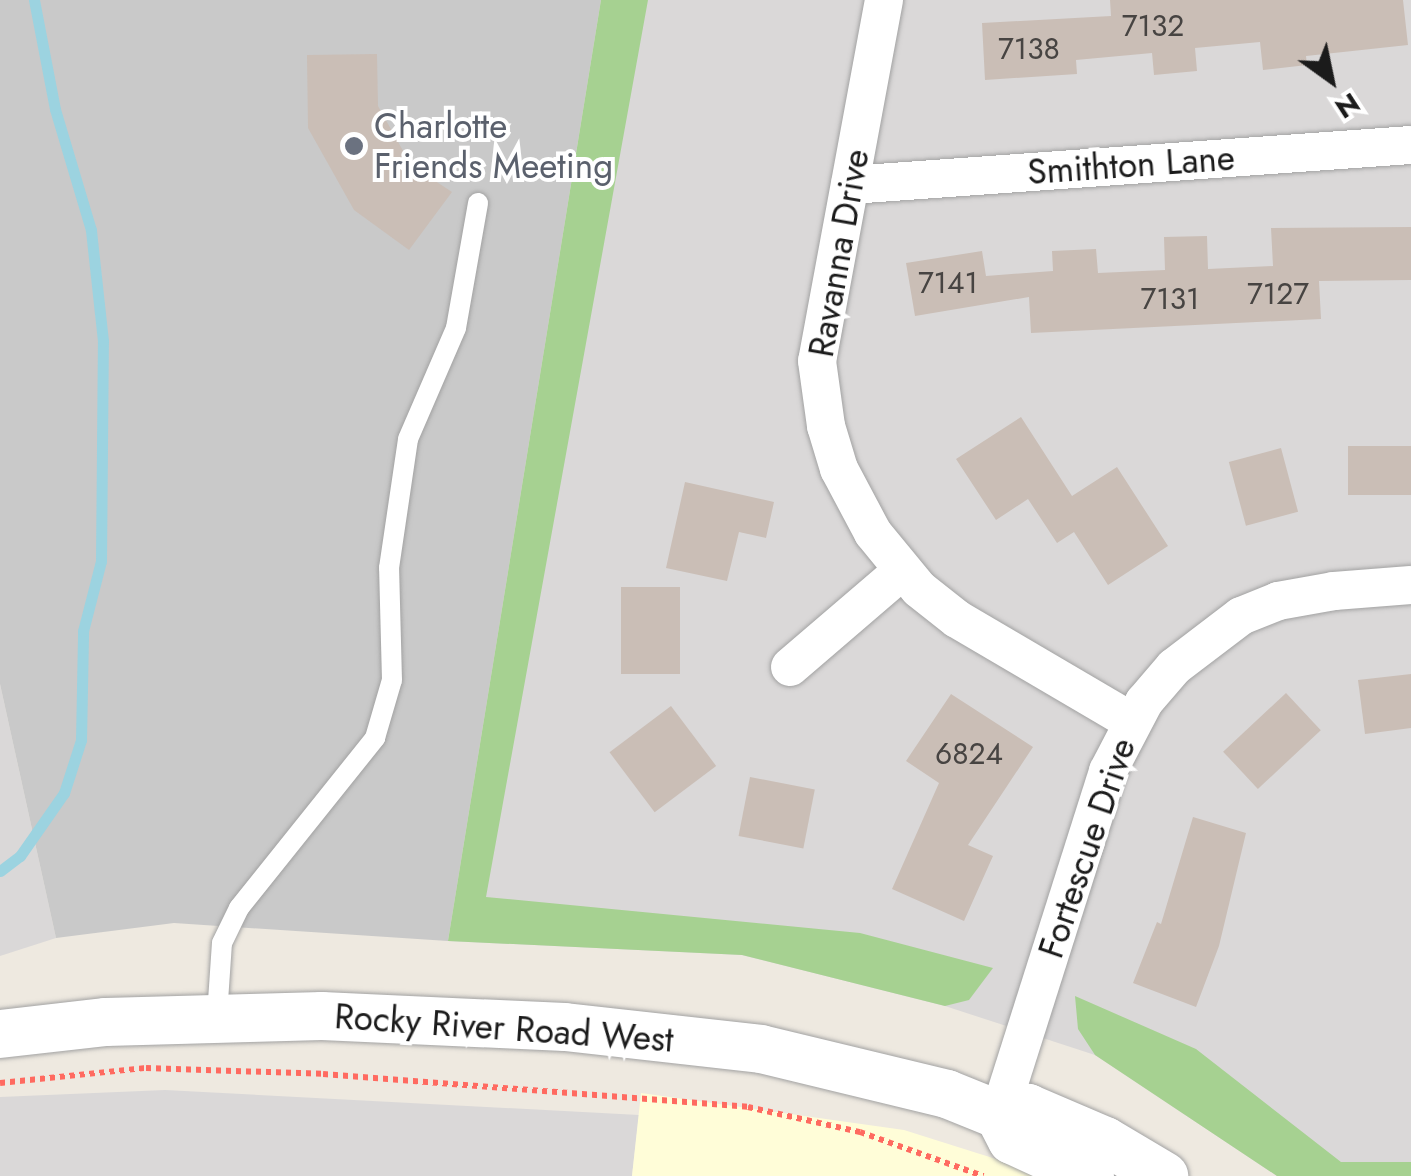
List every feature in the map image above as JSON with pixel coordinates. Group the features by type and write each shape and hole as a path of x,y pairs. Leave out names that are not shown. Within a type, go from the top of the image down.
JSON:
{"street":[{"name":"Ravanna Drive","path":"884,0 818,362 826,426 839,469 872,534 902,571 957,619 1132,722"},
{"name":"Smithton Lane","path":"850,185 1411,145"},
{"path":"790,668 902,571"},
{"name":"Fortescue Drive","path":"999,1115 1108,771 1132,722 1174,666 1241,616 1278,602 1334,591 1411,586"},
{"name":"Rocky River Road West","path":"0,1034 217,1016 322,1016 565,1027 761,1048 947,1094 999,1115 1028,1108 1105,1141 1164,1176"},
{"name":"Rocky River Road West","path":"999,1115 1012,1140 1090,1176"}],"lane":[{"path":"217,1016 222,943 239,908 376,738 392,680 390,568 408,439 456,328 478,203"}],"path":[{"path":"0,1083 146,1068 323,1074 748,1107 860,1132 983,1176"}],"shaded area":[{"name":"Charlotte Friends Meeting","path":"0,0 601,0 448,941 174,923 56,938 0,684"},
{"path":"601,0 1411,0 1411,1176 1277,1176 1095,1055 945,1006 742,955 448,941"},
{"path":"0,684 56,938 0,956"},
{"path":"165,1090 639,1115 632,1176 0,1176 0,1097"},
{"path":"641,1093 904,1130 1050,1176 632,1176"}],"green space":[{"path":"601,0 648,0 486,897 860,933 993,968 969,1000 945,1006 742,955 448,941"},
{"path":"1075,996 1196,1049 1341,1162 1411,1162 1411,1176 1277,1176 1095,1055 1078,1029"}],"building":[{"path":"1110,0 1403,0 1408,45 1306,56 1307,65 1263,70 1260,42 1195,48 1197,71 1154,75 1152,53 1076,60 1077,74 985,80 982,23 1111,16"},
{"name":"Charlotte Friends Meeting","path":"377,54 378,106 411,165 452,192 409,250 354,210 308,128 307,55"},
{"path":"1411,227 1411,280 1319,281 1321,319 1031,333 1029,297 915,316 906,263 982,251 986,276 1053,271 1052,251 1096,249 1098,273 1165,270 1164,237 1207,236 1208,269 1273,266 1271,228"},
{"path":"1021,417 1072,496 1117,467 1168,546 1108,585 1074,532 1057,543 1028,499 996,520 956,459"},
{"path":"1348,446 1411,446 1411,495 1348,495"},
{"path":"1281,448 1298,512 1246,526 1229,462"},
{"path":"685,482 774,502 766,538 739,532 727,581 666,568"},
{"path":"621,587 680,587 680,674 621,674"},
{"path":"1411,674 1411,728 1365,734 1358,680"},
{"path":"1286,693 1321,730 1258,789 1223,752"},
{"path":"951,694 1033,747 968,845 993,856 964,921 892,889 939,783 906,761"},
{"path":"671,706 716,766 655,812 610,752"},
{"path":"750,777 815,790 803,848 739,836"},
{"path":"1193,817 1246,833 1219,946 1196,1007 1133,983 1157,922 1161,924"}],"waterway":[{"path":"0,871 20,856 64,793 81,740 83,631 101,561 103,341 91,230 55,109 34,0"}],"place":[{"name":"Charlotte Friends Meeting","path":"354,146"}]}
